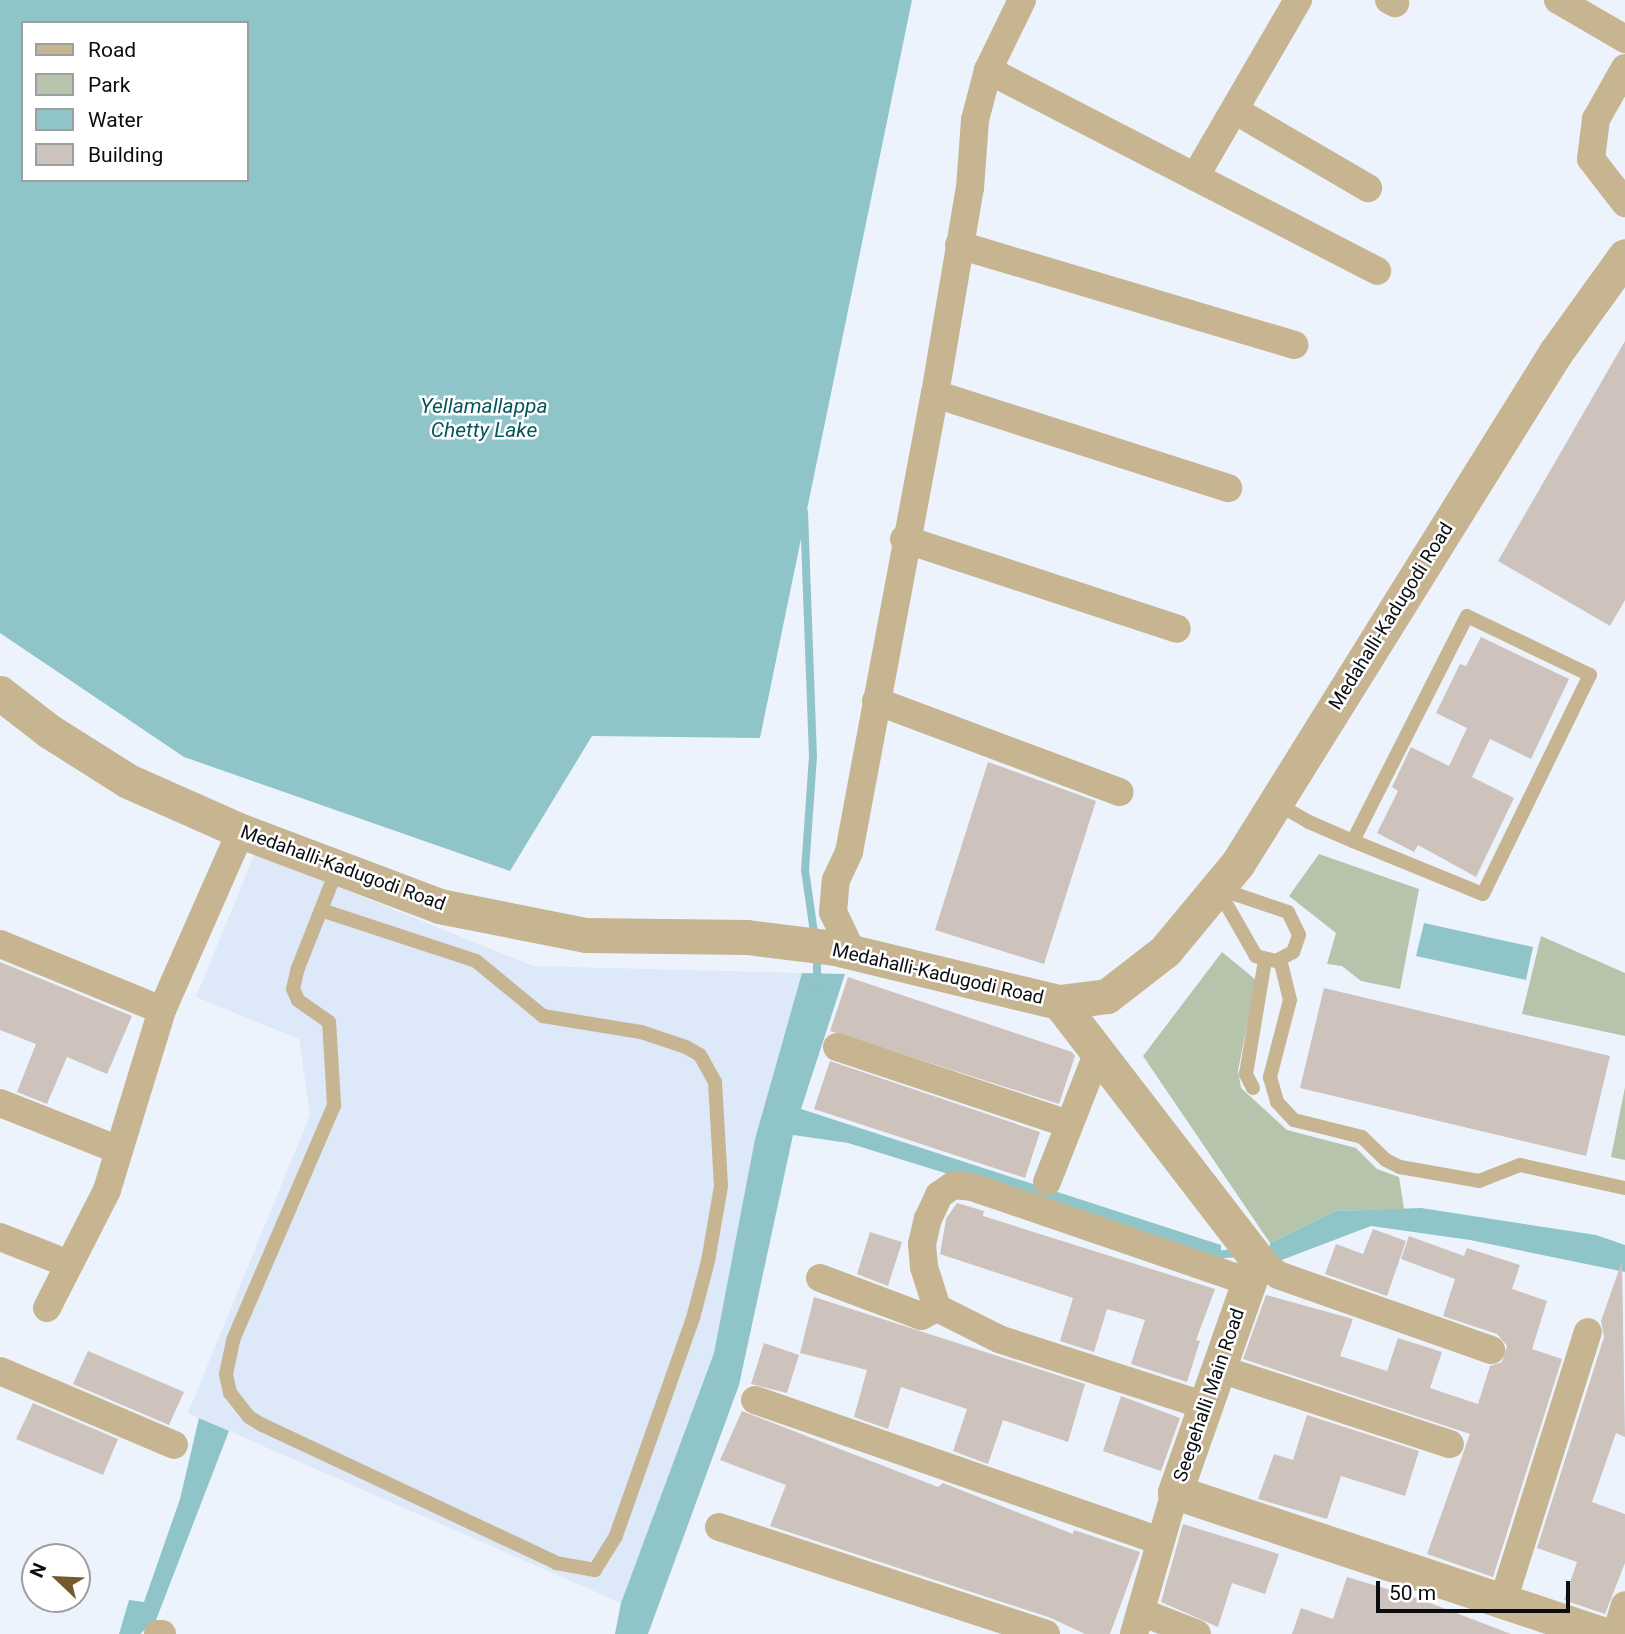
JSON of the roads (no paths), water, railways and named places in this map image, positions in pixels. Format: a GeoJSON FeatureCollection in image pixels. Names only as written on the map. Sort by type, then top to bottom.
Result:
{"type":"FeatureCollection","features":[{"type":"Feature","properties":{"kind":"street"},"geometry":{"type":"LineString","coordinates":[[844,950],[833,912],[836,880],[849,852],[904,539],[935,394],[970,188],[975,120],[988,70],[1022,0]]}},
{"type":"Feature","properties":{"kind":"street"},"geometry":{"type":"LineString","coordinates":[[1195,177],[1236,111],[1298,0]]}},
{"type":"Feature","properties":{"kind":"street"},"geometry":{"type":"LineString","coordinates":[[1558,0],[1625,39]]}},
{"type":"Feature","properties":{"kind":"street"},"geometry":{"type":"LineString","coordinates":[[1625,68],[1596,119],[1591,159],[1625,203]]}},
{"type":"Feature","properties":{"kind":"street"},"geometry":{"type":"LineString","coordinates":[[988,70],[1377,271]]}},
{"type":"Feature","properties":{"kind":"street"},"geometry":{"type":"LineString","coordinates":[[1236,111],[1368,188]]}},
{"type":"Feature","properties":{"kind":"street"},"geometry":{"type":"LineString","coordinates":[[960,245],[1294,345]]}},
{"type":"Feature","properties":{"kind":"street","name":"Medahalli-Kadugodi Road"},"geometry":{"type":"LineString","coordinates":[[0,693],[49,731],[128,781],[241,831],[439,906],[586,935],[747,937],[844,950],[1059,1002],[1107,996],[1165,951],[1217,888],[1275,803],[1556,352],[1625,256]]}},
{"type":"Feature","properties":{"kind":"street"},"geometry":{"type":"LineString","coordinates":[[935,394],[1228,488]]}},
{"type":"Feature","properties":{"kind":"street"},"geometry":{"type":"LineString","coordinates":[[904,539],[1177,629]]}},
{"type":"Feature","properties":{"kind":"street"},"geometry":{"type":"LineString","coordinates":[[876,701],[1120,792]]}},
{"type":"Feature","properties":{"kind":"street"},"geometry":{"type":"LineString","coordinates":[[47,1308],[107,1190],[162,1010],[241,831]]}},
{"type":"Feature","properties":{"kind":"street"},"geometry":{"type":"LineString","coordinates":[[0,944],[162,1010]]}},
{"type":"Feature","properties":{"kind":"street"},"geometry":{"type":"LineString","coordinates":[[1059,1002],[1098,1052],[1253,1271]]}},
{"type":"Feature","properties":{"kind":"street"},"geometry":{"type":"LineString","coordinates":[[837,1047],[1068,1124]]}},
{"type":"Feature","properties":{"kind":"street"},"geometry":{"type":"LineString","coordinates":[[1047,1182],[1098,1052]]}},
{"type":"Feature","properties":{"kind":"street"},"geometry":{"type":"LineString","coordinates":[[0,1103],[119,1150]]}},
{"type":"Feature","properties":{"kind":"street"},"geometry":{"type":"LineString","coordinates":[[937,1308],[922,1244],[939,1195],[954,1185],[1253,1271],[1278,1275],[1491,1350]]}},
{"type":"Feature","properties":{"kind":"street"},"geometry":{"type":"LineString","coordinates":[[0,1237],[69,1264]]}},
{"type":"Feature","properties":{"kind":"street","name":"Seegehalli Main Road"},"geometry":{"type":"LineString","coordinates":[[1253,1271],[1203,1405],[1175,1492],[1602,1634]]}},
{"type":"Feature","properties":{"kind":"street"},"geometry":{"type":"LineString","coordinates":[[820,1278],[921,1316],[937,1308]]}},
{"type":"Feature","properties":{"kind":"street"},"geometry":{"type":"LineString","coordinates":[[937,1308],[999,1339],[1203,1405]]}},
{"type":"Feature","properties":{"kind":"street"},"geometry":{"type":"LineString","coordinates":[[1503,1601],[1588,1332]]}},
{"type":"Feature","properties":{"kind":"street"},"geometry":{"type":"LineString","coordinates":[[1217,1368],[1450,1444]]}},
{"type":"Feature","properties":{"kind":"street"},"geometry":{"type":"LineString","coordinates":[[0,1371],[174,1445]]}},
{"type":"Feature","properties":{"kind":"street"},"geometry":{"type":"LineString","coordinates":[[755,1399],[1160,1541]]}},
{"type":"Feature","properties":{"kind":"street"},"geometry":{"type":"LineString","coordinates":[[1175,1492],[1137,1623],[1197,1634]]}},
{"type":"Feature","properties":{"kind":"street"},"geometry":{"type":"LineString","coordinates":[[719,1527],[1046,1634]]}},
{"type":"Feature","properties":{"kind":"street"},"geometry":{"type":"LineString","coordinates":[[1616,1634],[1625,1605]]}},
{"type":"Feature","properties":{"kind":"lane"},"geometry":{"type":"LineString","coordinates":[[1275,803],[1353,841],[1483,894],[1590,674],[1467,616],[1353,841]]}},
{"type":"Feature","properties":{"kind":"lane"},"geometry":{"type":"LineString","coordinates":[[321,910],[476,961],[543,1016],[641,1032],[686,1046],[700,1055],[715,1082],[721,1186],[708,1261],[693,1318],[616,1536],[595,1570],[557,1563],[262,1425],[249,1417],[230,1393],[226,1374],[233,1340],[334,1105],[329,1022],[298,1000],[292,989],[321,910],[338,866]]}},
{"type":"Feature","properties":{"kind":"lane"},"geometry":{"type":"LineString","coordinates":[[1217,888],[1250,949],[1273,960],[1290,1000],[1270,1077],[1284,1113],[1301,1123],[1362,1137],[1385,1160],[1401,1167],[1479,1181],[1520,1165],[1625,1188]]}},
{"type":"Feature","properties":{"kind":"lane"},"geometry":{"type":"LineString","coordinates":[[1217,888],[1281,908],[1295,918],[1297,944],[1273,960],[1246,1074],[1253,1087]]}},
{"type":"Feature","properties":{"kind":"water","name":"Yellamallappa Chetty Lake"},"geometry":{"type":"Polygon","coordinates":[[[0,0],[912,0],[760,738],[592,736],[510,871],[184,757],[0,633],[0,0]]]}},
{"type":"Feature","properties":{"kind":"water"},"geometry":{"type":"Polygon","coordinates":[[[1424,923],[1533,947],[1526,980],[1416,956],[1424,923]]]}},
{"type":"Feature","properties":{"kind":"water"},"geometry":{"type":"Polygon","coordinates":[[[802,973],[845,974],[801,1109],[1221,1245],[1221,1269],[958,1177],[848,1143],[793,1135],[739,1385],[648,1634],[615,1634],[621,1603],[714,1353],[755,1139],[802,973]]]}},
{"type":"Feature","properties":{"kind":"water"},"geometry":{"type":"Polygon","coordinates":[[[1421,1208],[1596,1235],[1625,1245],[1625,1272],[1470,1240],[1371,1226],[1279,1261],[1269,1261],[1270,1243],[1335,1211],[1421,1208]]]}},
{"type":"Feature","properties":{"kind":"water"},"geometry":{"type":"Polygon","coordinates":[[[199,1418],[229,1431],[156,1620],[140,1634],[119,1634],[129,1600],[144,1602],[180,1499],[199,1418]]]}},
{"type":"Feature","properties":{"kind":"waterway"},"geometry":{"type":"LineString","coordinates":[[804,512],[813,756],[805,870],[815,939]]}},
{"type":"Feature","properties":{"kind":"waterway"},"geometry":{"type":"LineString","coordinates":[[817,955],[817,983]]}},
{"type":"Feature","properties":{"kind":"waterway"},"geometry":{"type":"LineString","coordinates":[[1211,1255],[1240,1253]]}}]}
